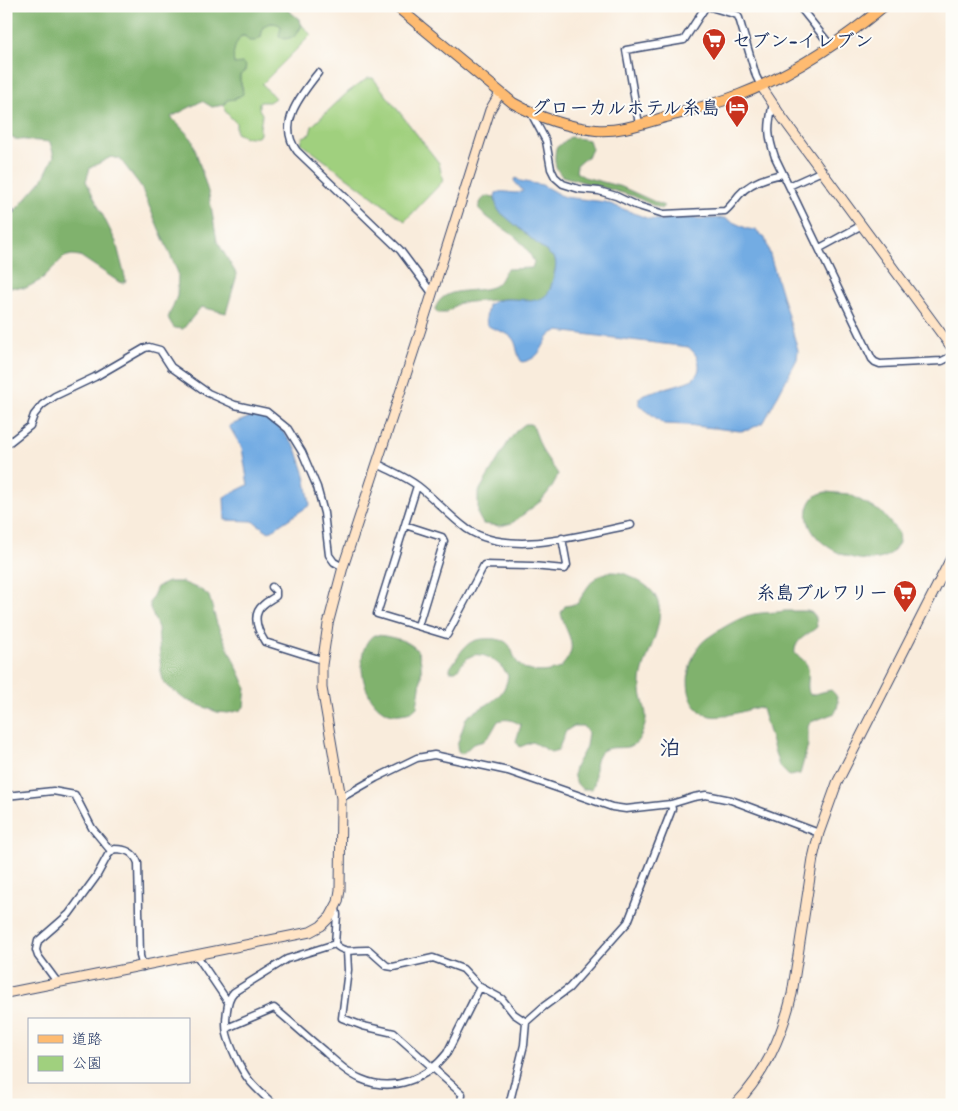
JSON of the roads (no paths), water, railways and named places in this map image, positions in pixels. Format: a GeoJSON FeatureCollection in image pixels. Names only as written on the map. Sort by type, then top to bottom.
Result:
{"type":"FeatureCollection","features":[{"type":"Feature","properties":{"kind":"main road"},"geometry":{"type":"LineString","coordinates":[[396,6],[500,93],[531,113],[559,122],[597,130],[615,129],[639,124],[738,96],[761,86],[831,46],[884,6]]}},
{"type":"Feature","properties":{"kind":"street"},"geometry":{"type":"LineString","coordinates":[[639,124],[626,50],[684,40],[706,6],[737,15],[756,76],[761,86],[952,348]]}},
{"type":"Feature","properties":{"kind":"street"},"geometry":{"type":"LineString","coordinates":[[799,6],[831,46]]}},
{"type":"Feature","properties":{"kind":"street"},"geometry":{"type":"LineString","coordinates":[[318,73],[300,97],[288,127],[290,143],[400,250],[432,293]]}},
{"type":"Feature","properties":{"kind":"street"},"geometry":{"type":"LineString","coordinates":[[500,93],[490,110],[378,464],[343,567],[328,624],[322,660],[323,703],[341,798],[340,890],[336,908],[335,944],[341,950],[369,950],[388,966],[393,967],[436,958],[463,969],[480,987],[502,999],[514,1014],[526,1022]]}},
{"type":"Feature","properties":{"kind":"street"},"geometry":{"type":"LineString","coordinates":[[772,103],[768,124],[769,138],[783,174],[875,362],[880,364],[942,361],[952,356]]}},
{"type":"Feature","properties":{"kind":"street"},"geometry":{"type":"LineString","coordinates":[[531,113],[546,141],[551,169],[555,178],[563,184],[616,196],[650,211],[664,214],[725,211],[740,194],[754,183],[761,179],[783,174]]}},
{"type":"Feature","properties":{"kind":"street"},"geometry":{"type":"LineString","coordinates":[[789,186],[822,171]]}},
{"type":"Feature","properties":{"kind":"street"},"geometry":{"type":"LineString","coordinates":[[820,248],[862,225]]}},
{"type":"Feature","properties":{"kind":"street"},"geometry":{"type":"LineString","coordinates":[[6,445],[30,426],[34,415],[42,405],[55,396],[65,393],[145,348],[155,348],[160,350],[171,367],[198,387],[235,405],[267,412],[288,429],[302,452],[317,487],[324,513],[330,558],[343,567]]}},
{"type":"Feature","properties":{"kind":"street"},"geometry":{"type":"LineString","coordinates":[[378,464],[404,476],[467,528],[483,537],[496,541],[530,543],[631,525]]}},
{"type":"Feature","properties":{"kind":"street"},"geometry":{"type":"LineString","coordinates":[[417,486],[377,614],[447,635],[486,564],[567,568],[562,538]]}},
{"type":"Feature","properties":{"kind":"street"},"geometry":{"type":"LineString","coordinates":[[405,525],[442,537],[444,541],[418,626]]}},
{"type":"Feature","properties":{"kind":"street"},"geometry":{"type":"LineString","coordinates":[[735,1105],[753,1085],[765,1067],[775,1049],[787,1015],[813,858],[819,833],[837,783],[952,556]]}},
{"type":"Feature","properties":{"kind":"street"},"geometry":{"type":"LineString","coordinates":[[272,587],[276,591],[276,596],[262,605],[256,618],[257,625],[265,642],[322,660]]}},
{"type":"Feature","properties":{"kind":"street"},"geometry":{"type":"LineString","coordinates":[[341,798],[416,758],[434,756],[508,772],[612,807],[626,809],[671,804],[706,795],[730,800],[819,833]]}},
{"type":"Feature","properties":{"kind":"street"},"geometry":{"type":"LineString","coordinates":[[6,796],[53,791],[75,795],[92,828],[111,851]]}},
{"type":"Feature","properties":{"kind":"street"},"geometry":{"type":"LineString","coordinates":[[510,1105],[524,1045],[526,1022],[569,988],[628,922],[672,809],[671,804]]}},
{"type":"Feature","properties":{"kind":"street"},"geometry":{"type":"LineString","coordinates":[[58,983],[38,956],[36,950],[38,941],[69,914],[99,873],[111,851],[118,849],[134,854],[138,863],[140,956],[143,967]]}},
{"type":"Feature","properties":{"kind":"street"},"geometry":{"type":"LineString","coordinates":[[6,993],[310,932],[322,926],[336,908]]}},
{"type":"Feature","properties":{"kind":"street"},"geometry":{"type":"LineString","coordinates":[[274,1105],[249,1082],[230,1042],[227,1028],[230,995],[283,961],[335,944]]}},
{"type":"Feature","properties":{"kind":"street"},"geometry":{"type":"LineString","coordinates":[[347,951],[348,970],[342,1018],[363,1026],[394,1033],[462,1094],[461,1105]]}},
{"type":"Feature","properties":{"kind":"street"},"geometry":{"type":"LineString","coordinates":[[197,956],[228,1002]]}},
{"type":"Feature","properties":{"kind":"street"},"geometry":{"type":"LineString","coordinates":[[227,1028],[274,1008],[345,1070],[360,1079],[388,1084],[404,1082],[418,1078],[434,1068],[447,1053],[480,987]]}},
{"type":"Feature","properties":{"kind":"water"},"geometry":{"type":"Polygon","coordinates":[[[516,178],[520,181],[542,185],[564,197],[605,202],[649,219],[661,220],[673,217],[724,218],[748,229],[756,230],[765,238],[798,350],[797,359],[764,422],[748,430],[740,431],[664,424],[639,405],[639,398],[644,394],[694,378],[699,370],[699,366],[695,353],[688,347],[558,331],[549,337],[536,356],[522,362],[513,339],[508,334],[487,325],[488,305],[507,299],[535,300],[542,298],[548,293],[556,265],[555,259],[498,209],[495,200],[496,193],[523,191],[514,181],[516,178]]]}},
{"type":"Feature","properties":{"kind":"water"},"geometry":{"type":"Polygon","coordinates":[[[250,417],[267,418],[280,428],[296,448],[305,475],[310,505],[269,532],[253,521],[225,520],[224,497],[248,485],[242,448],[229,426],[250,417]]]}},
{"type":"Feature","properties":{"kind":"place","name":"セブン-イレブン"},"geometry":{"type":"Point","coordinates":[714,61]}},
{"type":"Feature","properties":{"kind":"place","name":"グローカルホテル糸島"},"geometry":{"type":"Point","coordinates":[737,128]}},
{"type":"Feature","properties":{"kind":"place","name":"糸島ブルワリー"},"geometry":{"type":"Point","coordinates":[905,613]}},
{"type":"Feature","properties":{"kind":"district","name":"泊"},"geometry":{"type":"Point","coordinates":[670,748]}}]}
